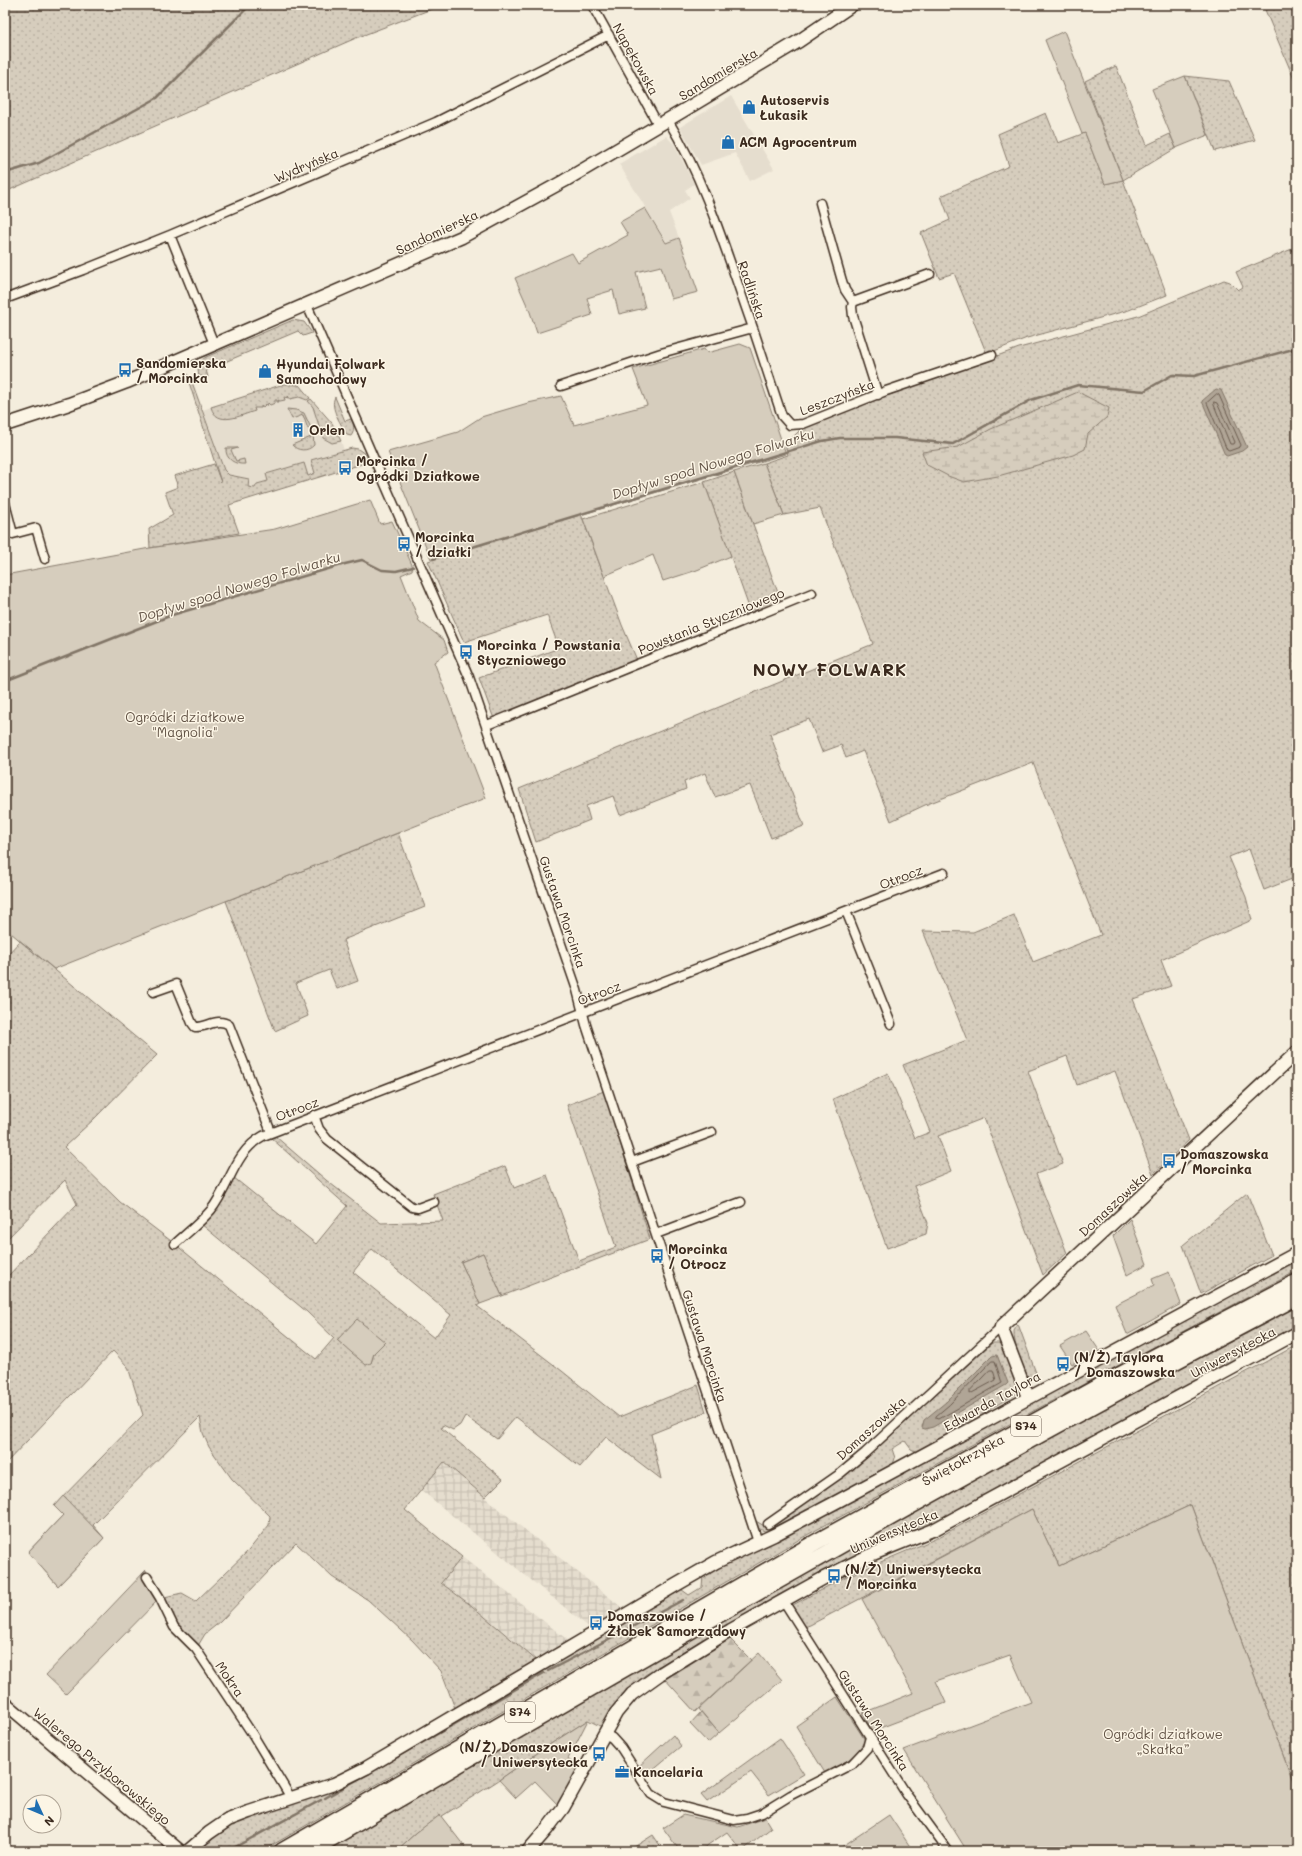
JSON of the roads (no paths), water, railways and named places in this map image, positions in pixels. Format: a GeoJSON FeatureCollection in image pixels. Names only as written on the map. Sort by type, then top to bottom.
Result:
{"type":"FeatureCollection","features":[{"type":"Feature","properties":{"kind":"highway","name":"Świętokrzyska"},"geometry":{"type":"LineString","coordinates":[[762,1581],[1021,1428],[1297,1282]]}},
{"type":"Feature","properties":{"kind":"highway","name":"Świętokrzyska"},"geometry":{"type":"LineString","coordinates":[[762,1581],[1297,1298]]}},
{"type":"Feature","properties":{"kind":"highway","name":"S74"},"geometry":{"type":"LineString","coordinates":[[282,1851],[762,1581]]}},
{"type":"Feature","properties":{"kind":"highway","name":"S74"},"geometry":{"type":"LineString","coordinates":[[310,1851],[762,1581]]}},
{"type":"Feature","properties":{"kind":"street","name":"Napękowska"},"geometry":{"type":"LineString","coordinates":[[592,5],[663,123]]}},
{"type":"Feature","properties":{"kind":"street","name":"Sandomierska"},"geometry":{"type":"LineString","coordinates":[[5,425],[100,392],[435,250],[485,226],[663,123],[799,41],[852,5]]}},
{"type":"Feature","properties":{"kind":"street","name":"Wydryńska"},"geometry":{"type":"LineString","coordinates":[[5,299],[84,270],[170,235],[436,122],[609,35]]}},
{"type":"Feature","properties":{"kind":"street","name":"Radlińska"},"geometry":{"type":"LineString","coordinates":[[561,386],[661,353],[753,328],[719,231],[695,170],[663,123]]}},
{"type":"Feature","properties":{"kind":"street"},"geometry":{"type":"LineString","coordinates":[[820,203],[842,281],[845,290],[853,302],[853,316],[878,395]]}},
{"type":"Feature","properties":{"kind":"street"},"geometry":{"type":"LineString","coordinates":[[170,235],[214,344]]}},
{"type":"Feature","properties":{"kind":"street"},"geometry":{"type":"LineString","coordinates":[[853,302],[930,274]]}},
{"type":"Feature","properties":{"kind":"street","name":"Gustawa Morcinka"},"geometry":{"type":"LineString","coordinates":[[307,305],[329,359],[461,657],[487,725],[758,1542]]}},
{"type":"Feature","properties":{"kind":"street","name":"Leszczyńska"},"geometry":{"type":"LineString","coordinates":[[753,328],[782,416],[790,425],[803,424],[878,395],[992,355]]}},
{"type":"Feature","properties":{"kind":"street"},"geometry":{"type":"LineString","coordinates":[[5,503],[13,534],[36,528],[45,559]]}},
{"type":"Feature","properties":{"kind":"street","name":"Powstania Styczniowego"},"geometry":{"type":"LineString","coordinates":[[487,725],[812,593]]}},
{"type":"Feature","properties":{"kind":"street","name":"Otrocz"},"geometry":{"type":"LineString","coordinates":[[175,1244],[211,1211],[224,1190],[234,1166],[245,1150],[267,1134],[944,873]]}},
{"type":"Feature","properties":{"kind":"street"},"geometry":{"type":"LineString","coordinates":[[846,911],[891,1024]]}},
{"type":"Feature","properties":{"kind":"street"},"geometry":{"type":"LineString","coordinates":[[153,992],[176,984],[195,1028],[201,1028],[223,1021],[229,1025],[267,1134]]}},
{"type":"Feature","properties":{"kind":"street","name":"Domaszowska"},"geometry":{"type":"LineString","coordinates":[[768,1524],[841,1473],[865,1453],[1297,1052]]}},
{"type":"Feature","properties":{"kind":"street"},"geometry":{"type":"LineString","coordinates":[[314,1115],[319,1129],[326,1139],[412,1207],[418,1208],[434,1202]]}},
{"type":"Feature","properties":{"kind":"street"},"geometry":{"type":"LineString","coordinates":[[632,1162],[712,1132]]}},
{"type":"Feature","properties":{"kind":"street"},"geometry":{"type":"LineString","coordinates":[[656,1234],[741,1202]]}},
{"type":"Feature","properties":{"kind":"street","name":"Edwarda Taylora"},"geometry":{"type":"LineString","coordinates":[[188,1851],[209,1833],[228,1820],[334,1784],[366,1768],[676,1585],[840,1500],[1028,1397],[1297,1253]]}},
{"type":"Feature","properties":{"kind":"street"},"geometry":{"type":"LineString","coordinates":[[1001,1327],[1028,1397]]}},
{"type":"Feature","properties":{"kind":"street","name":"Uniwersytecka"},"geometry":{"type":"LineString","coordinates":[[528,1851],[547,1830],[563,1808],[604,1733],[624,1702],[645,1685],[731,1630],[783,1600],[868,1556],[935,1530],[1297,1333]]}},
{"type":"Feature","properties":{"kind":"street","name":"Mokra"},"geometry":{"type":"LineString","coordinates":[[147,1577],[160,1598],[174,1627],[196,1649],[254,1735],[291,1798]]}},
{"type":"Feature","properties":{"kind":"street","name":"Gustawa Morcinka"},"geometry":{"type":"LineString","coordinates":[[783,1600],[907,1794],[948,1851]]}},
{"type":"Feature","properties":{"kind":"street","name":"Walerego Przyborowskiego"},"geometry":{"type":"LineString","coordinates":[[5,1703],[180,1851]]}},
{"type":"Feature","properties":{"kind":"street"},"geometry":{"type":"LineString","coordinates":[[604,1733],[612,1738],[620,1748],[651,1794],[664,1802],[734,1820],[762,1813],[792,1795],[852,1764],[866,1748],[870,1737]]}},
{"type":"Feature","properties":{"kind":"water"},"geometry":{"type":"Polygon","coordinates":[[[1216,389],[1221,390],[1247,447],[1242,451],[1227,456],[1225,455],[1202,401],[1216,389]]]}},
{"type":"Feature","properties":{"kind":"water"},"geometry":{"type":"Polygon","coordinates":[[[997,1355],[1008,1383],[1006,1385],[933,1427],[925,1429],[922,1428],[924,1420],[946,1402],[992,1356],[997,1355]]]}},
{"type":"Feature","properties":{"kind":"waterway"},"geometry":{"type":"LineString","coordinates":[[5,173],[39,163],[157,98],[250,5]]}},
{"type":"Feature","properties":{"kind":"waterway","name":"Dopływ spod Nowego Folwarku"},"geometry":{"type":"LineString","coordinates":[[433,559],[822,441],[840,438],[895,438],[953,444],[1031,400],[1078,385],[1144,391],[1172,375],[1194,376],[1297,348]]}},
{"type":"Feature","properties":{"kind":"waterway","name":"Dopływ spod Nowego Folwarku"},"geometry":{"type":"LineString","coordinates":[[5,681],[172,615],[345,564],[362,560],[382,570],[396,571],[413,567]]}},
{"type":"Feature","properties":{"kind":"waterway"},"geometry":{"type":"LineString","coordinates":[[548,1671],[683,1600]]}},
{"type":"Feature","properties":{"kind":"waterway"},"geometry":{"type":"LineString","coordinates":[[325,1798],[544,1673]]}},
{"type":"Feature","properties":{"kind":"waterway"},"geometry":{"type":"LineString","coordinates":[[228,1851],[321,1800]]}},
{"type":"Feature","properties":{"kind":"place","name":"Autoservis Łukasik"},"geometry":{"type":"Point","coordinates":[749,107]}},
{"type":"Feature","properties":{"kind":"place","name":"ACM Agrocentrum"},"geometry":{"type":"Point","coordinates":[728,142]}},
{"type":"Feature","properties":{"kind":"place","name":"Sandomierska / Morcinka"},"geometry":{"type":"Point","coordinates":[125,370]}},
{"type":"Feature","properties":{"kind":"place","name":"Hyundai Folwark Samochodowy"},"geometry":{"type":"Point","coordinates":[265,371]}},
{"type":"Feature","properties":{"kind":"place","name":"Orlen"},"geometry":{"type":"Point","coordinates":[298,430]}},
{"type":"Feature","properties":{"kind":"place","name":"Morcinka / Ogródki Działkowe"},"geometry":{"type":"Point","coordinates":[345,468]}},
{"type":"Feature","properties":{"kind":"place","name":"Morcinka / działki"},"geometry":{"type":"Point","coordinates":[404,544]}},
{"type":"Feature","properties":{"kind":"place","name":"Morcinka / Powstania Styczniowego"},"geometry":{"type":"Point","coordinates":[466,652]}},
{"type":"Feature","properties":{"kind":"place","name":"Domaszowska / Morcinka"},"geometry":{"type":"Point","coordinates":[1169,1161]}},
{"type":"Feature","properties":{"kind":"place","name":"Morcinka / Otrocz"},"geometry":{"type":"Point","coordinates":[657,1256]}},
{"type":"Feature","properties":{"kind":"place","name":"(N/Ż) Taylora / Domaszowska"},"geometry":{"type":"Point","coordinates":[1063,1364]}},
{"type":"Feature","properties":{"kind":"place","name":"(N/Ż) Uniwersytecka / Morcinka"},"geometry":{"type":"Point","coordinates":[834,1576]}},
{"type":"Feature","properties":{"kind":"place","name":"Domaszowice / Żłobek Samorządowy"},"geometry":{"type":"Point","coordinates":[596,1623]}},
{"type":"Feature","properties":{"kind":"place","name":"(N/Ż) Domaszowice / Uniwersytecka"},"geometry":{"type":"Point","coordinates":[599,1754]}},
{"type":"Feature","properties":{"kind":"place","name":"Kancelaria"},"geometry":{"type":"Point","coordinates":[622,1772]}},
{"type":"Feature","properties":{"kind":"district","name":"NOWY FOLWARK"},"geometry":{"type":"Point","coordinates":[830,670]}},
{"type":"Feature","properties":{"kind":"park label","name":"Ogródki działkowe \"Magnolia\""},"geometry":{"type":"Point","coordinates":[185,724]}},
{"type":"Feature","properties":{"kind":"park label","name":"Ogródki działkowe „Skałka”"},"geometry":{"type":"Point","coordinates":[1163,1742]}}]}
